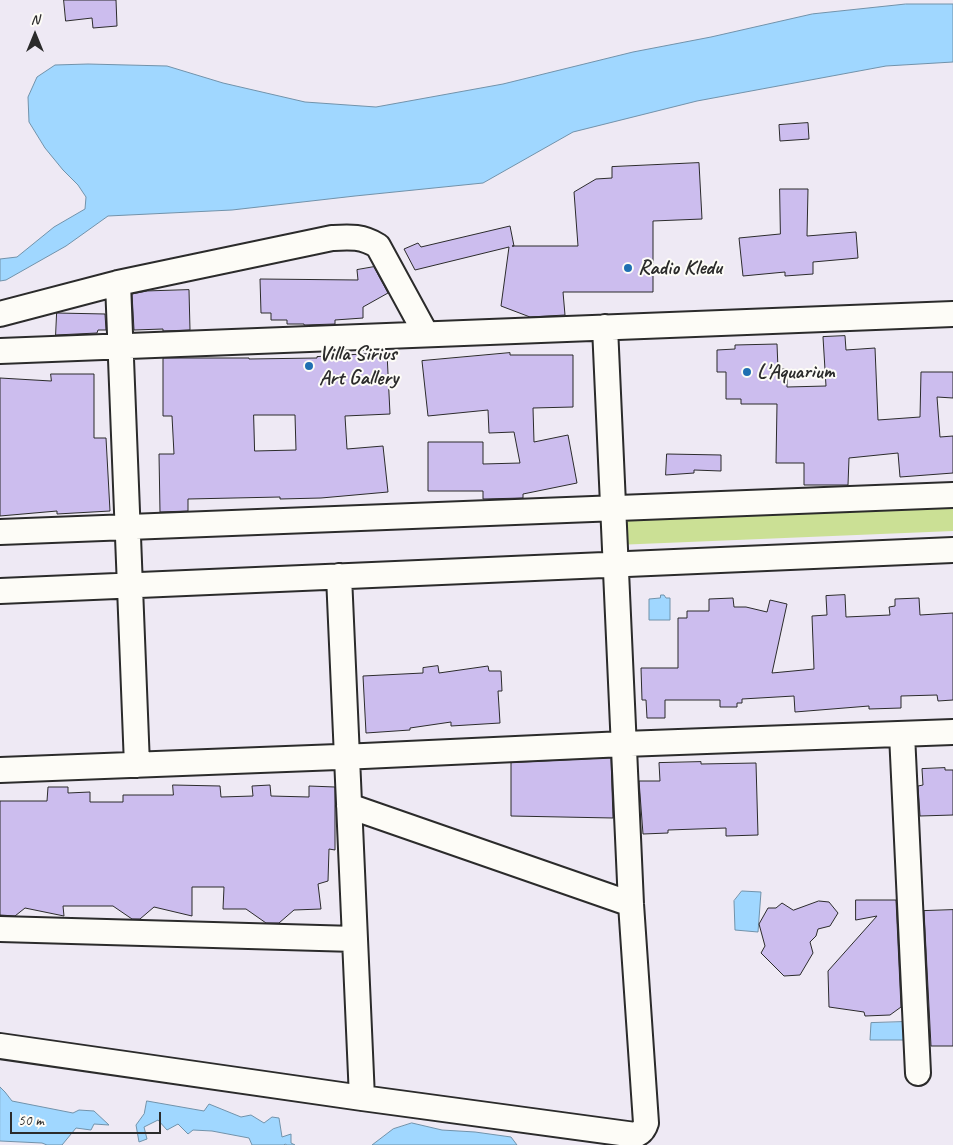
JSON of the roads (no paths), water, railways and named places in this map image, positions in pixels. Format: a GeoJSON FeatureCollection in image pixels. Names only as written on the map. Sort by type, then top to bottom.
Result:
{"type":"FeatureCollection","features":[{"type":"Feature","properties":{"kind":"street"},"geometry":{"type":"LineString","coordinates":[[0,314],[118,283],[332,238],[348,237],[364,238],[378,246],[426,334]]}},
{"type":"Feature","properties":{"kind":"street"},"geometry":{"type":"LineString","coordinates":[[118,283],[137,765]]}},
{"type":"Feature","properties":{"kind":"street"},"geometry":{"type":"LineString","coordinates":[[0,350],[953,314]]}},
{"type":"Feature","properties":{"kind":"street"},"geometry":{"type":"LineString","coordinates":[[0,1046],[634,1135],[644,1129],[646,1123],[631,904],[605,327]]}},
{"type":"Feature","properties":{"kind":"street"},"geometry":{"type":"LineString","coordinates":[[0,532],[953,496]]}},
{"type":"Feature","properties":{"kind":"street"},"geometry":{"type":"LineString","coordinates":[[0,590],[953,550]]}},
{"type":"Feature","properties":{"kind":"street"},"geometry":{"type":"LineString","coordinates":[[339,576],[362,1098]]}},
{"type":"Feature","properties":{"kind":"street"},"geometry":{"type":"LineString","coordinates":[[0,770],[953,732]]}},
{"type":"Feature","properties":{"kind":"street"},"geometry":{"type":"LineString","coordinates":[[902,734],[918,1073]]}},
{"type":"Feature","properties":{"kind":"street"},"geometry":{"type":"LineString","coordinates":[[349,806],[631,904]]}},
{"type":"Feature","properties":{"kind":"street"},"geometry":{"type":"LineString","coordinates":[[0,929],[355,939]]}},
{"type":"Feature","properties":{"kind":"water"},"geometry":{"type":"Polygon","coordinates":[[[906,4],[953,4],[953,62],[886,66],[697,101],[573,132],[483,183],[232,210],[108,216],[66,246],[6,280],[0,281],[0,259],[17,257],[54,227],[85,209],[86,197],[78,185],[45,148],[29,122],[28,97],[37,77],[55,65],[167,66],[223,83],[305,102],[376,107],[503,84],[633,52],[711,37],[812,14],[906,4]]]}},
{"type":"Feature","properties":{"kind":"water"},"geometry":{"type":"Polygon","coordinates":[[[661,595],[670,598],[670,620],[649,620],[649,599],[660,598],[661,595]]]}},
{"type":"Feature","properties":{"kind":"water"},"geometry":{"type":"Polygon","coordinates":[[[742,891],[761,892],[758,932],[735,930],[734,901],[742,891]]]}},
{"type":"Feature","properties":{"kind":"water"},"geometry":{"type":"Polygon","coordinates":[[[903,1022],[904,1040],[870,1040],[871,1023],[903,1022]]]}},
{"type":"Feature","properties":{"kind":"water"},"geometry":{"type":"Polygon","coordinates":[[[0,1087],[12,1101],[73,1113],[79,1110],[94,1111],[109,1125],[94,1124],[91,1130],[76,1128],[62,1145],[0,1141],[0,1087]]]}},
{"type":"Feature","properties":{"kind":"water"},"geometry":{"type":"Polygon","coordinates":[[[147,1101],[204,1111],[209,1104],[241,1117],[251,1115],[264,1123],[272,1117],[279,1118],[282,1137],[291,1134],[291,1143],[295,1145],[252,1145],[249,1138],[212,1131],[193,1130],[188,1134],[178,1124],[167,1130],[158,1120],[144,1127],[147,1139],[139,1142],[136,1125],[144,1114],[147,1101]]]}},
{"type":"Feature","properties":{"kind":"water"},"geometry":{"type":"Polygon","coordinates":[[[412,1123],[442,1130],[511,1137],[517,1145],[372,1145],[393,1129],[412,1123]]]}},
{"type":"Feature","properties":{"kind":"place","name":"Radio Kledu"},"geometry":{"type":"Point","coordinates":[628,268]}},
{"type":"Feature","properties":{"kind":"place","name":"Villa Sirius Art Gallery"},"geometry":{"type":"Point","coordinates":[309,366]}},
{"type":"Feature","properties":{"kind":"place","name":"L'Aquarium"},"geometry":{"type":"Point","coordinates":[747,372]}}]}
